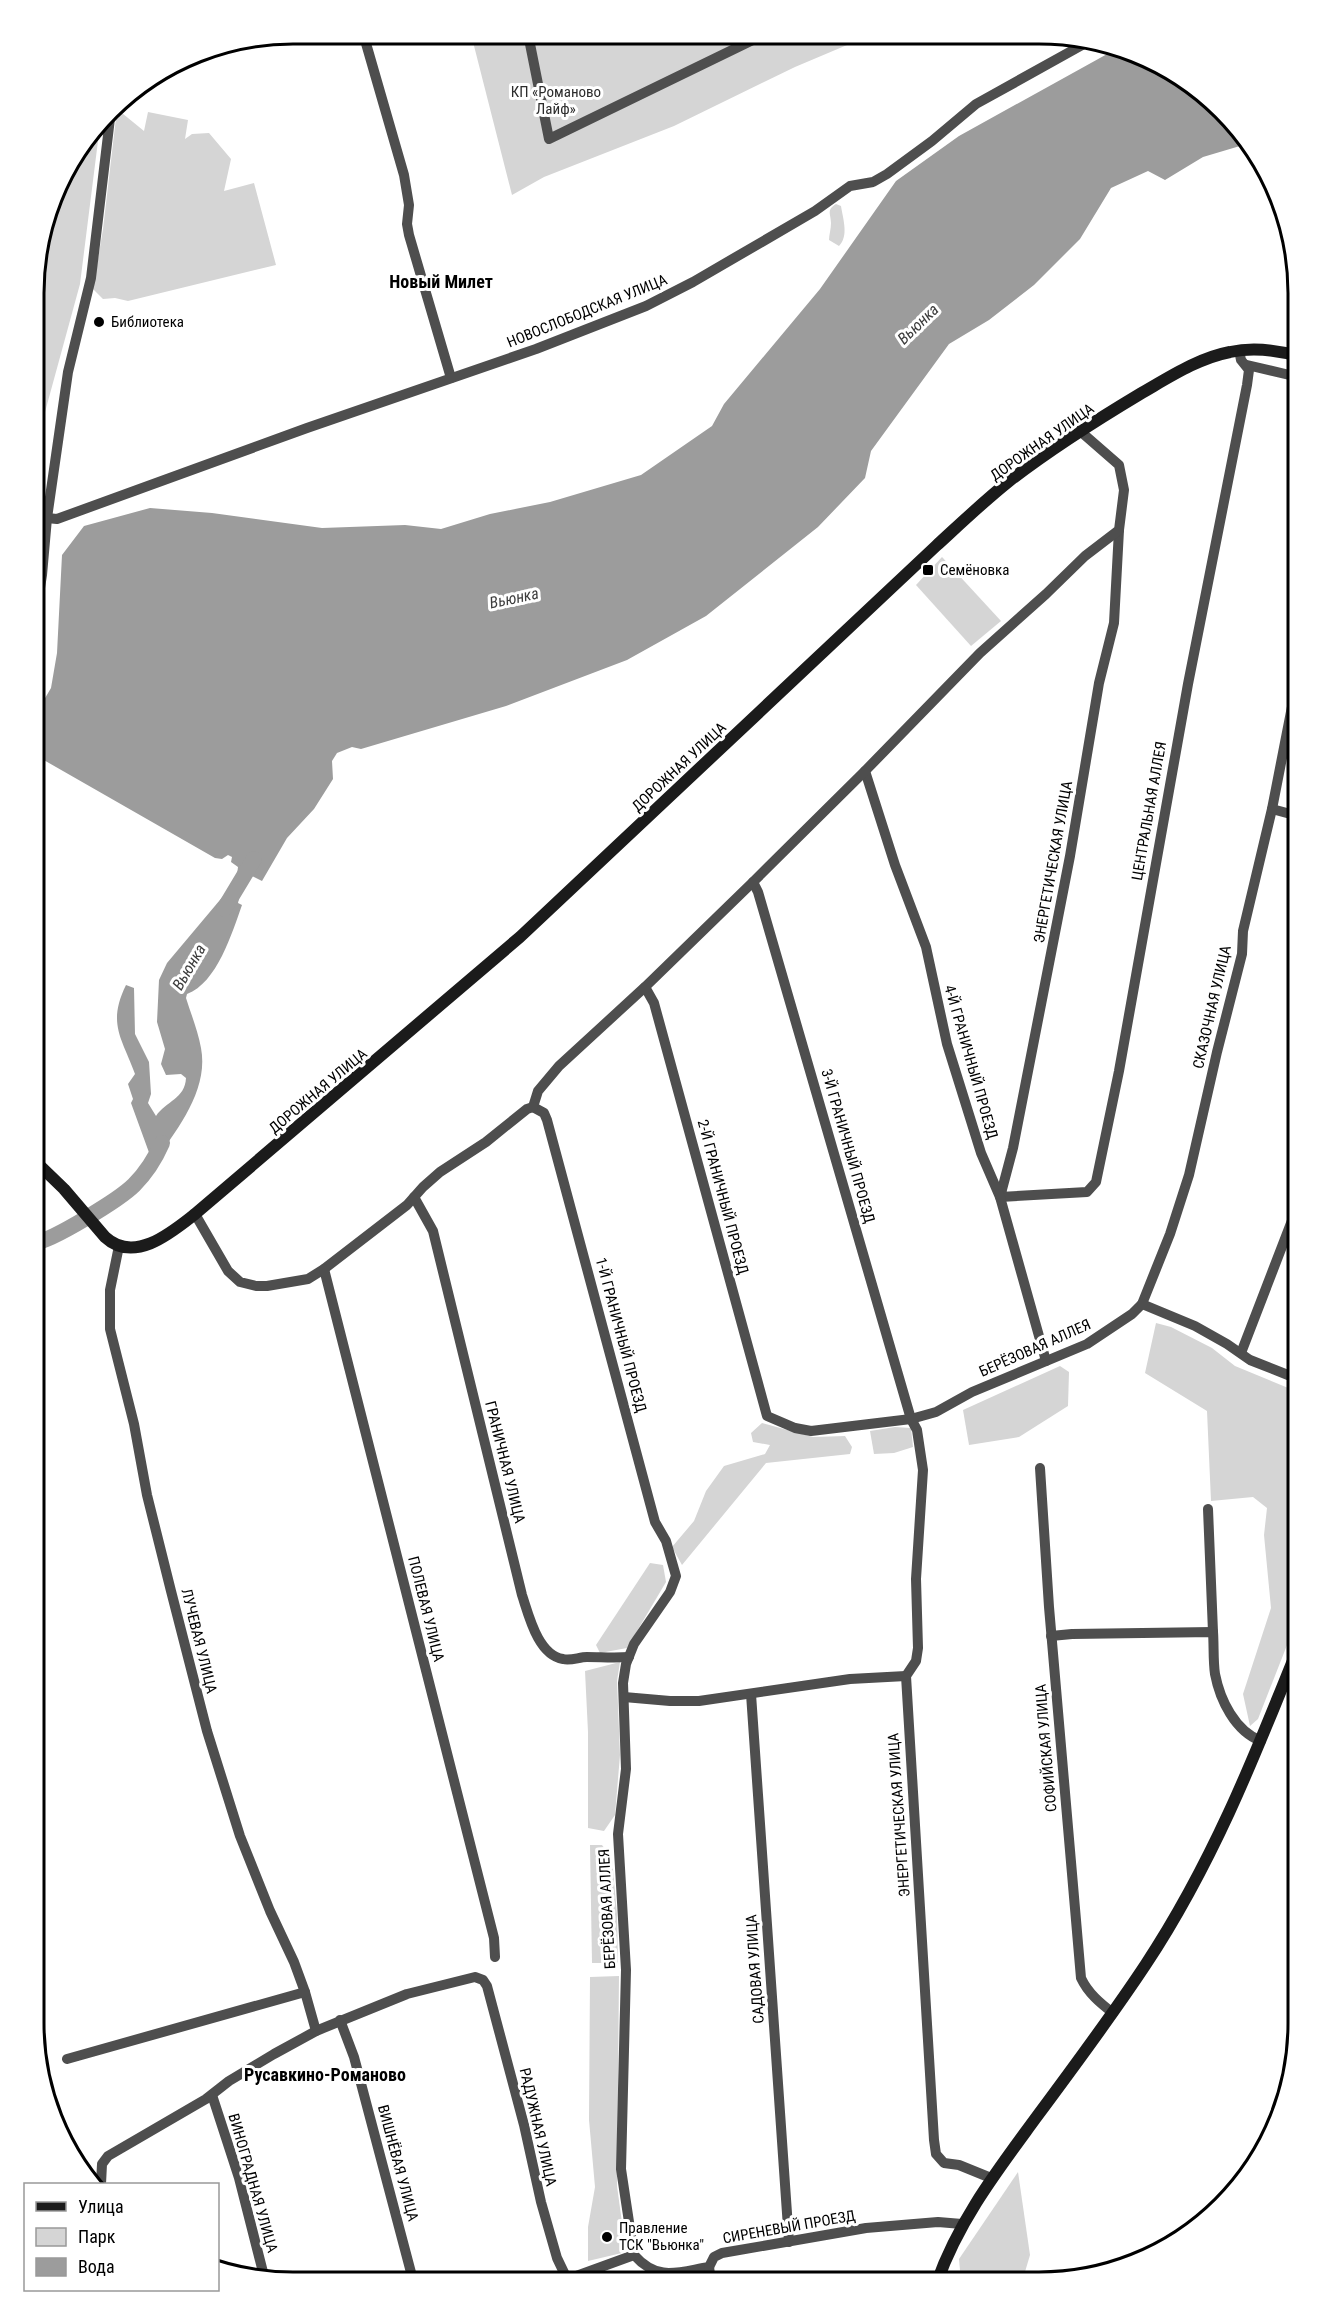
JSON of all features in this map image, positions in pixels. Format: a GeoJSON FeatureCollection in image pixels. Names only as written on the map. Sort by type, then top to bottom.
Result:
{"type":"FeatureCollection","features":[{"type":"Feature","properties":{"kind":"main road","name":"ДОРОЖНАЯ УЛИЦА"},"geometry":{"type":"LineString","coordinates":[[119,1246],[139,1247],[154,1242],[195,1214],[520,937],[974,511],[1007,483],[1080,431],[1186,369],[1219,355],[1239,350],[1268,350],[1288,354]]}},
{"type":"Feature","properties":{"kind":"main road"},"geometry":{"type":"LineString","coordinates":[[44,1170],[64,1189],[105,1237],[119,1246]]}},
{"type":"Feature","properties":{"kind":"main road"},"geometry":{"type":"LineString","coordinates":[[941,2272],[962,2224],[991,2178],[1113,2013],[1148,1961],[1212,1852],[1288,1673]]}},
{"type":"Feature","properties":{"kind":"street"},"geometry":{"type":"LineString","coordinates":[[366,44],[404,175],[409,205],[407,224],[409,235],[451,378]]}},
{"type":"Feature","properties":{"kind":"street"},"geometry":{"type":"LineString","coordinates":[[530,44],[549,139],[744,44]]}},
{"type":"Feature","properties":{"kind":"street","name":"НОВОСЛОБОДСКАЯ УЛИЦА"},"geometry":{"type":"LineString","coordinates":[[47,518],[57,519],[176,474],[536,349],[635,310],[693,282],[814,211],[850,186],[873,182],[887,174],[932,141],[976,104],[1000,88],[1078,47]]}},
{"type":"Feature","properties":{"kind":"street"},"geometry":{"type":"LineString","coordinates":[[44,552],[68,372],[92,278],[110,123]]}},
{"type":"Feature","properties":{"kind":"street"},"geometry":{"type":"LineString","coordinates":[[1239,350],[1241,360],[1247,365],[1288,375]]}},
{"type":"Feature","properties":{"kind":"street","name":"ЦЕНТРАЛЬНАЯ АЛЛЕЯ"},"geometry":{"type":"LineString","coordinates":[[1000,1197],[1087,1192],[1096,1182],[1119,1071],[1186,696],[1247,385],[1249,370],[1247,365]]}},
{"type":"Feature","properties":{"kind":"street","name":"ЭНЕРГЕТИЧЕСКАЯ УЛИЦА"},"geometry":{"type":"LineString","coordinates":[[1000,1197],[1013,1148],[1070,856],[1099,683],[1114,623],[1119,530],[1124,490],[1119,465],[1080,431]]}},
{"type":"Feature","properties":{"kind":"street"},"geometry":{"type":"LineString","coordinates":[[195,1214],[228,1271],[240,1282],[256,1286],[298,1281],[324,1269],[407,1205],[440,1172],[533,1107],[538,1091],[545,1081],[753,882],[980,653],[1085,556],[1119,530]]}},
{"type":"Feature","properties":{"kind":"street","name":"СКАЗОЧНАЯ УЛИЦА"},"geometry":{"type":"LineString","coordinates":[[1142,1304],[1170,1234],[1189,1175],[1242,954],[1243,931],[1272,809],[1288,727]]}},
{"type":"Feature","properties":{"kind":"street","name":"4-Й ГРАНИЧНЫЙ ПРОЕЗД"},"geometry":{"type":"LineString","coordinates":[[865,771],[926,947],[947,1044],[981,1153],[1000,1197],[1046,1361]]}},
{"type":"Feature","properties":{"kind":"street"},"geometry":{"type":"LineString","coordinates":[[1272,809],[1288,813]]}},
{"type":"Feature","properties":{"kind":"street","name":"3-Й ГРАНИЧНЫЙ ПРОЕЗД"},"geometry":{"type":"LineString","coordinates":[[753,882],[758,892],[911,1419]]}},
{"type":"Feature","properties":{"kind":"street","name":"2-Й ГРАНИЧНЫЙ ПРОЕЗД"},"geometry":{"type":"LineString","coordinates":[[645,987],[654,1003],[767,1416]]}},
{"type":"Feature","properties":{"kind":"street","name":"1-Й ГРАНИЧНЫЙ ПРОЕЗД"},"geometry":{"type":"LineString","coordinates":[[533,1107],[544,1113],[547,1120],[655,1522],[666,1541],[676,1576]]}},
{"type":"Feature","properties":{"kind":"street","name":"ГРАНИЧНАЯ УЛИЦА"},"geometry":{"type":"LineString","coordinates":[[414,1197],[432,1231],[522,1595],[534,1634],[555,1657],[566,1660],[585,1657],[603,1659],[629,1657]]}},
{"type":"Feature","properties":{"kind":"street"},"geometry":{"type":"LineString","coordinates":[[1241,1353],[1288,1231]]}},
{"type":"Feature","properties":{"kind":"street","name":"ЛУЧЕВАЯ УЛИЦА"},"geometry":{"type":"LineString","coordinates":[[119,1246],[110,1290],[110,1329],[171,1591],[207,1731],[240,1836],[305,1992],[316,2031]]}},
{"type":"Feature","properties":{"kind":"street","name":"ПОЛЕВАЯ УЛИЦА"},"geometry":{"type":"LineString","coordinates":[[324,1269],[494,1938],[495,1958]]}},
{"type":"Feature","properties":{"kind":"street"},"geometry":{"type":"LineString","coordinates":[[1142,1304],[1195,1326],[1250,1360],[1288,1375]]}},
{"type":"Feature","properties":{"kind":"street","name":"БЕРЁЗОВАЯ АЛЛЕЯ"},"geometry":{"type":"LineString","coordinates":[[767,1416],[795,1428],[811,1431],[911,1419],[936,1412],[972,1392],[1087,1344],[1132,1314],[1142,1304]]}},
{"type":"Feature","properties":{"kind":"street","name":"ЭНЕРГЕТИЧЕСКАЯ УЛИЦА"},"geometry":{"type":"LineString","coordinates":[[911,1419],[917,1430],[923,1470],[916,1579],[918,1648],[916,1661],[906,1676],[936,2154],[944,2163],[959,2165],[991,2178]]}},
{"type":"Feature","properties":{"kind":"street","name":"СОФИЙСКАЯ УЛИЦА"},"geometry":{"type":"LineString","coordinates":[[1040,1468],[1051,1636],[1081,1977],[1086,1988],[1113,2013]]}},
{"type":"Feature","properties":{"kind":"street"},"geometry":{"type":"LineString","coordinates":[[1208,1509],[1215,1674],[1224,1701],[1238,1725],[1249,1736],[1261,1741]]}},
{"type":"Feature","properties":{"kind":"street","name":"БЕРЁЗОВАЯ АЛЛЕЯ"},"geometry":{"type":"LineString","coordinates":[[634,2255],[621,2169],[626,1970],[618,1852],[626,1769],[623,1683],[634,1644],[670,1592],[676,1576]]}},
{"type":"Feature","properties":{"kind":"street"},"geometry":{"type":"LineString","coordinates":[[1051,1636],[1213,1632]]}},
{"type":"Feature","properties":{"kind":"street"},"geometry":{"type":"LineString","coordinates":[[624,1697],[699,1701],[850,1679],[906,1676]]}},
{"type":"Feature","properties":{"kind":"street","name":"САДОВАЯ УЛИЦА"},"geometry":{"type":"LineString","coordinates":[[751,1694],[789,2242]]}},
{"type":"Feature","properties":{"kind":"street","name":"РАДУЖНАЯ УЛИЦА"},"geometry":{"type":"LineString","coordinates":[[340,2020],[407,1994],[475,1977],[483,1980],[487,1986],[524,2125],[544,2214],[557,2258],[564,2272]]}},
{"type":"Feature","properties":{"kind":"street"},"geometry":{"type":"LineString","coordinates":[[67,2059],[305,1992]]}},
{"type":"Feature","properties":{"kind":"street"},"geometry":{"type":"LineString","coordinates":[[101,2182],[102,2164],[108,2156],[212,2095],[229,2081],[316,2031],[340,2020]]}},
{"type":"Feature","properties":{"kind":"street","name":"ВИШНЁВАЯ УЛИЦА"},"geometry":{"type":"LineString","coordinates":[[340,2020],[354,2057],[411,2272]]}},
{"type":"Feature","properties":{"kind":"street","name":"ВИНОГРАДНАЯ УЛИЦА"},"geometry":{"type":"LineString","coordinates":[[212,2095],[239,2178],[262,2269]]}},
{"type":"Feature","properties":{"kind":"street","name":"СИРЕНЕВЫЙ ПРОЕЗД"},"geometry":{"type":"LineString","coordinates":[[679,2272],[709,2267],[714,2257],[722,2253],[866,2228],[938,2222],[962,2224]]}},
{"type":"Feature","properties":{"kind":"street"},"geometry":{"type":"LineString","coordinates":[[589,2272],[634,2255]]}},
{"type":"Feature","properties":{"kind":"street","name":"СИРЕНЕВЫЙ ПРОЕЗД"},"geometry":{"type":"LineString","coordinates":[[634,2255],[643,2265],[656,2272]]}},
{"type":"Feature","properties":{"kind":"street"},"geometry":{"type":"LineString","coordinates":[[709,2267],[710,2272]]}},
{"type":"Feature","properties":{"kind":"green space","name":"КП «Романово Лайф»"},"geometry":{"type":"Polygon","coordinates":[[[474,44],[849,44],[795,67],[674,126],[544,177],[512,195],[474,44]]]}},
{"type":"Feature","properties":{"kind":"green space"},"geometry":{"type":"Polygon","coordinates":[[[121,112],[144,131],[148,112],[188,120],[185,139],[192,134],[209,133],[231,159],[224,191],[254,183],[276,265],[128,301],[115,298],[103,299],[93,289],[103,229],[116,116],[121,112]]]}},
{"type":"Feature","properties":{"kind":"green space"},"geometry":{"type":"Polygon","coordinates":[[[99,136],[80,284],[45,412],[44,427],[44,276],[48,244],[62,197],[69,182],[99,136]]]}},
{"type":"Feature","properties":{"kind":"green space"},"geometry":{"type":"Polygon","coordinates":[[[836,204],[841,206],[844,227],[844,237],[839,246],[829,240],[830,210],[836,204]]]}},
{"type":"Feature","properties":{"kind":"green space"},"geometry":{"type":"Polygon","coordinates":[[[942,557],[1001,621],[971,646],[916,585],[942,557]]]}},
{"type":"Feature","properties":{"kind":"green space"},"geometry":{"type":"Polygon","coordinates":[[[1156,1323],[1171,1327],[1212,1348],[1235,1366],[1288,1388],[1288,1642],[1258,1719],[1250,1726],[1243,1694],[1271,1608],[1264,1535],[1267,1508],[1253,1497],[1211,1501],[1207,1411],[1145,1373],[1156,1323]]]}},
{"type":"Feature","properties":{"kind":"green space"},"geometry":{"type":"Polygon","coordinates":[[[1060,1366],[1069,1372],[1068,1406],[1019,1437],[969,1445],[963,1410],[1060,1366]]]}},
{"type":"Feature","properties":{"kind":"green space"},"geometry":{"type":"Polygon","coordinates":[[[762,1423],[813,1437],[845,1436],[852,1447],[850,1454],[766,1463],[682,1565],[672,1547],[694,1521],[706,1491],[724,1466],[765,1454],[770,1445],[753,1442],[751,1433],[762,1423]]]}},
{"type":"Feature","properties":{"kind":"green space"},"geometry":{"type":"Polygon","coordinates":[[[895,1427],[911,1428],[913,1447],[894,1453],[874,1454],[870,1431],[895,1427]]]}},
{"type":"Feature","properties":{"kind":"green space"},"geometry":{"type":"Polygon","coordinates":[[[650,1563],[663,1565],[666,1582],[627,1648],[600,1653],[596,1645],[650,1563]]]}},
{"type":"Feature","properties":{"kind":"green space"},"geometry":{"type":"Polygon","coordinates":[[[620,1662],[617,1681],[620,1755],[615,1815],[604,1831],[588,1828],[588,1732],[585,1671],[620,1662]]]}},
{"type":"Feature","properties":{"kind":"green space"},"geometry":{"type":"Polygon","coordinates":[[[590,1845],[602,1845],[612,1859],[617,1914],[618,1963],[592,1963],[590,1845]]]}},
{"type":"Feature","properties":{"kind":"green space"},"geometry":{"type":"Polygon","coordinates":[[[619,1976],[617,2186],[626,2252],[588,2261],[588,2227],[595,2187],[589,2120],[590,1977],[619,1976]]]}},
{"type":"Feature","properties":{"kind":"green space"},"geometry":{"type":"Polygon","coordinates":[[[1018,2172],[1030,2255],[1025,2272],[960,2272],[959,2259],[1018,2172]]]}},
{"type":"Feature","properties":{"kind":"water"},"geometry":{"type":"Polygon","coordinates":[[[1108,54],[1134,62],[1177,85],[1215,116],[1240,146],[1203,157],[1165,180],[1148,171],[1111,188],[1080,239],[1034,285],[989,320],[949,344],[871,451],[865,478],[818,527],[706,616],[627,660],[506,706],[361,749],[352,747],[337,753],[332,761],[333,779],[314,809],[287,838],[262,881],[252,876],[248,881],[237,875],[238,867],[231,862],[232,857],[228,855],[222,859],[215,858],[44,760],[44,700],[51,688],[57,653],[62,555],[84,526],[150,508],[212,513],[322,528],[405,525],[441,529],[490,514],[550,502],[641,475],[712,426],[724,404],[820,289],[896,181],[959,136],[1108,54]]]}},
{"type":"Feature","properties":{"kind":"water"},"geometry":{"type":"Polygon","coordinates":[[[230,888],[240,894],[238,903],[242,905],[228,943],[207,979],[187,994],[186,998],[201,1048],[202,1064],[196,1094],[181,1123],[154,1162],[131,1103],[133,1099],[128,1084],[135,1074],[118,1031],[120,999],[126,985],[134,988],[135,1034],[149,1062],[151,1094],[148,1103],[156,1116],[179,1095],[186,1078],[181,1074],[166,1075],[161,1064],[165,1049],[157,1022],[159,980],[167,963],[230,888]]]}},
{"type":"Feature","properties":{"kind":"waterway","name":"Вьюнка"},"geometry":{"type":"LineString","coordinates":[[224,909],[254,859]]}},
{"type":"Feature","properties":{"kind":"waterway","name":"Вьюнка"},"geometry":{"type":"LineString","coordinates":[[44,1240],[101,1209],[134,1185],[146,1171],[162,1143]]}},
{"type":"Feature","properties":{"kind":"place","name":"Библиотека"},"geometry":{"type":"Point","coordinates":[99,322]}},
{"type":"Feature","properties":{"kind":"place","name":"Семёновка"},"geometry":{"type":"Point","coordinates":[928,570]}},
{"type":"Feature","properties":{"kind":"place","name":"Правление ТСК \"Вьюнка\""},"geometry":{"type":"Point","coordinates":[607,2237]}},
{"type":"Feature","properties":{"kind":"district","name":"Новый Милет"},"geometry":{"type":"Point","coordinates":[441,281]}},
{"type":"Feature","properties":{"kind":"district","name":"Русавкино-Романово"},"geometry":{"type":"Point","coordinates":[325,2074]}}]}
